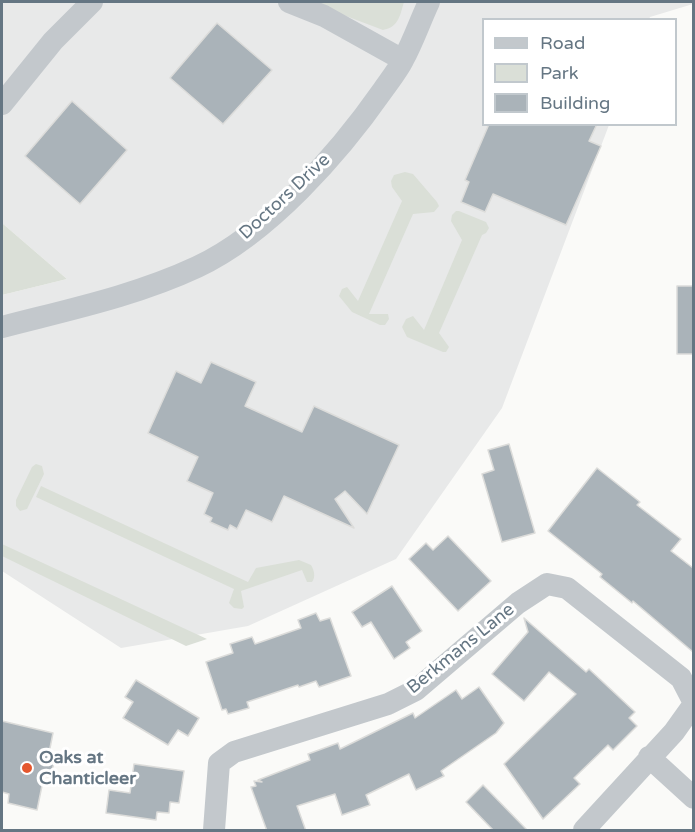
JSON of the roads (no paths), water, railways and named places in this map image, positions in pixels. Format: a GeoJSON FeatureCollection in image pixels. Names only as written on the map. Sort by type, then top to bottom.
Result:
{"type":"FeatureCollection","features":[{"type":"Feature","properties":{"kind":"street"},"geometry":{"type":"LineString","coordinates":[[2,104],[53,41],[92,2]]}},
{"type":"Feature","properties":{"kind":"street"},"geometry":{"type":"LineString","coordinates":[[289,2],[324,16],[404,60]]}},
{"type":"Feature","properties":{"kind":"street","name":"Doctors Drive"},"geometry":{"type":"LineString","coordinates":[[2,327],[114,297],[176,276],[220,254],[267,219],[309,179],[364,117],[404,60],[429,2]]}},
{"type":"Feature","properties":{"kind":"street","name":"Berkmans Lane"},"geometry":{"type":"LineString","coordinates":[[214,831],[219,763],[234,752],[388,704],[416,690],[518,603],[547,584],[567,588],[681,678],[693,704],[674,732],[584,831]]}},
{"type":"Feature","properties":{"kind":"street"},"geometry":{"type":"LineString","coordinates":[[649,758],[693,798]]}},
{"type":"Feature","properties":{"kind":"place","name":"Oaks at Chanticleer"},"geometry":{"type":"Point","coordinates":[27,768]}}]}
